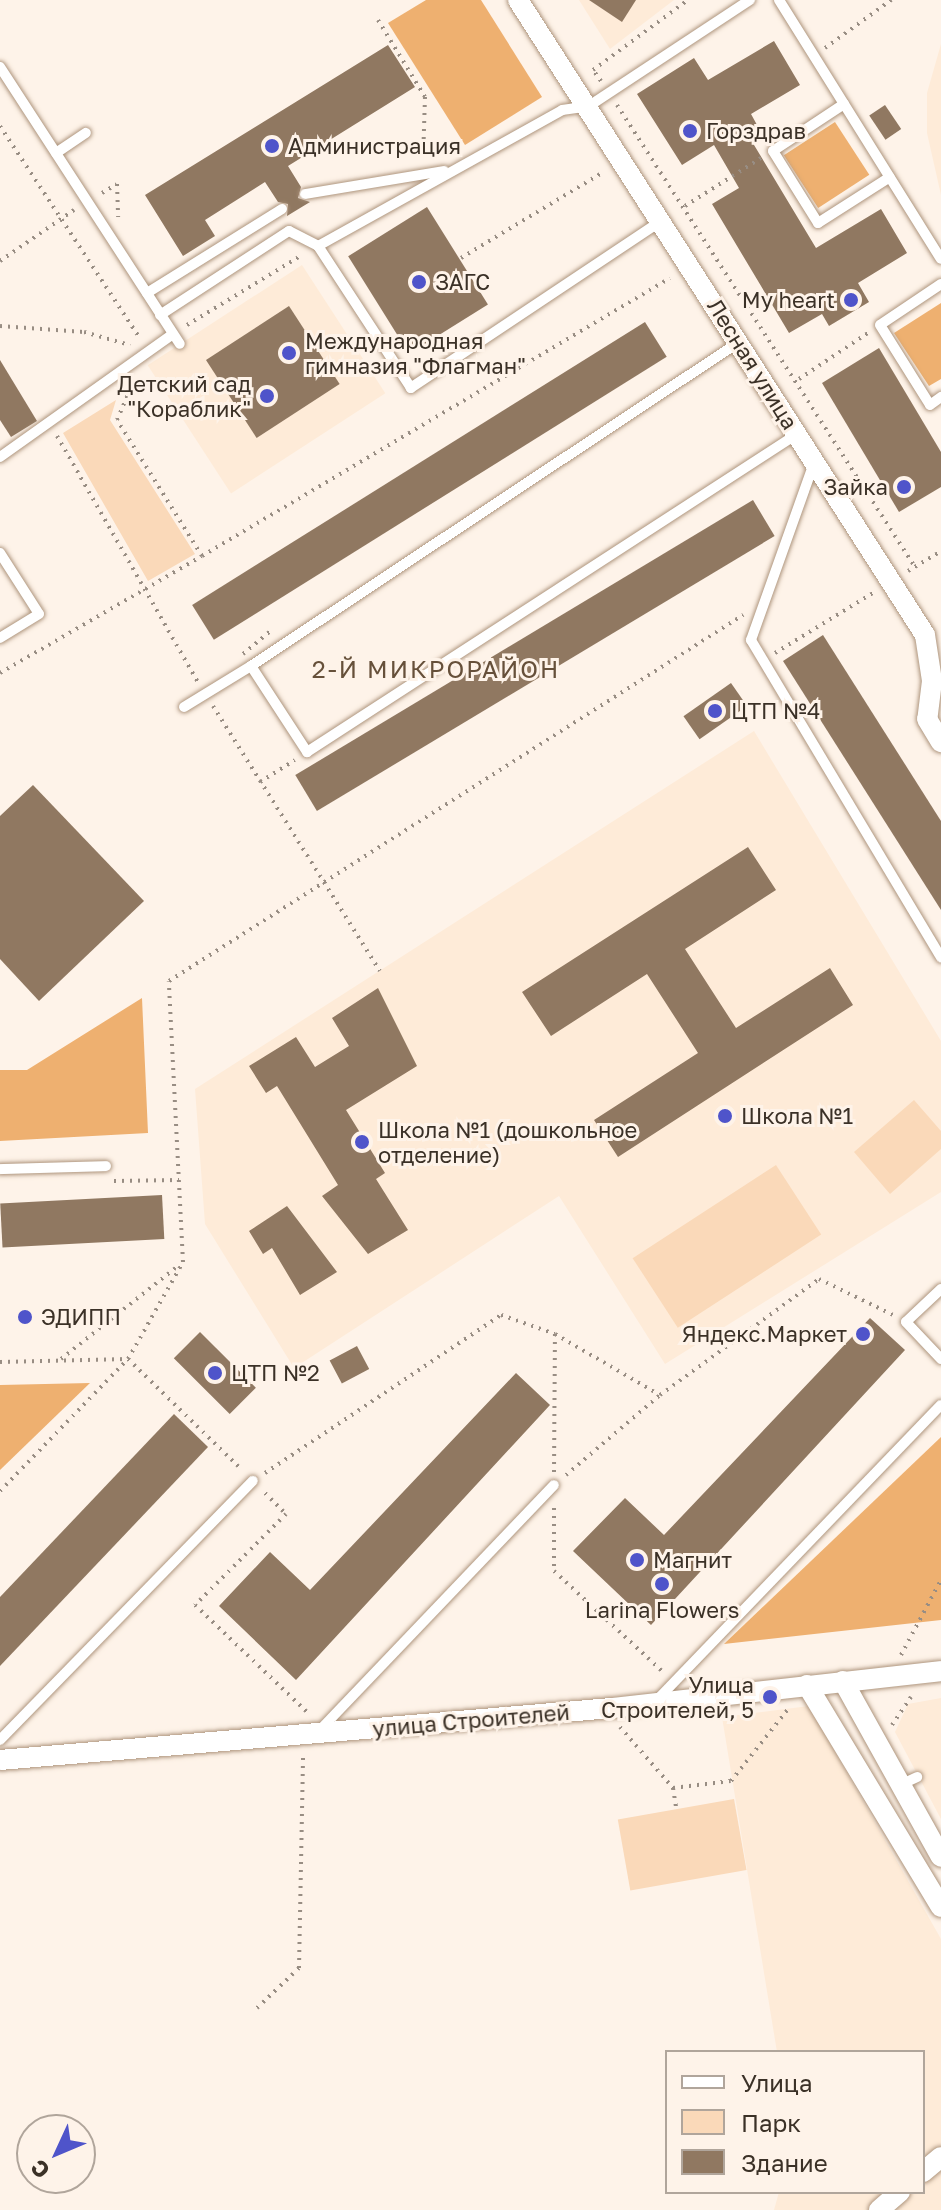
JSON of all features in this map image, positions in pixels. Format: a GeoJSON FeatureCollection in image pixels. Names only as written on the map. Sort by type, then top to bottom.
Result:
{"type":"FeatureCollection","features":[{"type":"Feature","properties":{"kind":"street","name":"Лесная улица"},"geometry":{"type":"LineString","coordinates":[[518,0],[589,106],[925,635],[938,675],[927,719],[941,742]]}},
{"type":"Feature","properties":{"kind":"street","name":"улица Строителей"},"geometry":{"type":"LineString","coordinates":[[0,1760],[311,1731],[801,1693],[843,1681],[941,1671]]}},
{"type":"Feature","properties":{"kind":"street"},"geometry":{"type":"LineString","coordinates":[[843,1681],[908,1781],[941,1857]]}},
{"type":"Feature","properties":{"kind":"street"},"geometry":{"type":"LineString","coordinates":[[801,1693],[941,1907]]}},
{"type":"Feature","properties":{"kind":"street"},"geometry":{"type":"LineString","coordinates":[[925,2170],[941,2157]]}},
{"type":"Feature","properties":{"kind":"street"},"geometry":{"type":"LineString","coordinates":[[879,2210],[898,2194]]}},
{"type":"Feature","properties":{"kind":"lane"},"geometry":{"type":"LineString","coordinates":[[318,246],[562,110],[589,106],[750,0]]}},
{"type":"Feature","properties":{"kind":"lane"},"geometry":{"type":"LineString","coordinates":[[779,0],[941,259]]}},
{"type":"Feature","properties":{"kind":"lane"},"geometry":{"type":"LineString","coordinates":[[0,67],[180,344]]}},
{"type":"Feature","properties":{"kind":"lane"},"geometry":{"type":"LineString","coordinates":[[844,104],[773,151],[818,223],[890,177]]}},
{"type":"Feature","properties":{"kind":"lane"},"geometry":{"type":"LineString","coordinates":[[56,153],[86,133]]}},
{"type":"Feature","properties":{"kind":"lane"},"geometry":{"type":"LineString","coordinates":[[305,194],[454,170]]}},
{"type":"Feature","properties":{"kind":"lane"},"geometry":{"type":"LineString","coordinates":[[147,293],[282,209]]}},
{"type":"Feature","properties":{"kind":"lane"},"geometry":{"type":"LineString","coordinates":[[160,315],[289,231],[318,246],[411,388],[662,221]]}},
{"type":"Feature","properties":{"kind":"lane"},"geometry":{"type":"LineString","coordinates":[[941,284],[880,325],[930,405],[941,397]]}},
{"type":"Feature","properties":{"kind":"lane"},"geometry":{"type":"LineString","coordinates":[[0,457],[51,426],[173,334]]}},
{"type":"Feature","properties":{"kind":"lane"},"geometry":{"type":"LineString","coordinates":[[184,707],[251,666],[739,342]]}},
{"type":"Feature","properties":{"kind":"lane"},"geometry":{"type":"LineString","coordinates":[[251,666],[307,752],[797,434]]}},
{"type":"Feature","properties":{"kind":"lane"},"geometry":{"type":"LineString","coordinates":[[815,461],[751,640],[941,957]]}},
{"type":"Feature","properties":{"kind":"lane"},"geometry":{"type":"LineString","coordinates":[[0,553],[39,614],[0,638]]}},
{"type":"Feature","properties":{"kind":"lane"},"geometry":{"type":"LineString","coordinates":[[0,1169],[106,1166]]}},
{"type":"Feature","properties":{"kind":"lane"},"geometry":{"type":"LineString","coordinates":[[941,1289],[906,1322],[941,1359]]}},
{"type":"Feature","properties":{"kind":"lane"},"geometry":{"type":"LineString","coordinates":[[653,1703],[941,1405]]}},
{"type":"Feature","properties":{"kind":"lane"},"geometry":{"type":"LineString","coordinates":[[0,1740],[253,1481]]}},
{"type":"Feature","properties":{"kind":"lane"},"geometry":{"type":"LineString","coordinates":[[311,1731],[554,1485]]}},
{"type":"Feature","properties":{"kind":"path"},"geometry":{"type":"LineString","coordinates":[[688,0],[593,70],[798,379],[915,567]]}},
{"type":"Feature","properties":{"kind":"path"},"geometry":{"type":"LineString","coordinates":[[814,56],[891,0]]}},
{"type":"Feature","properties":{"kind":"path"},"geometry":{"type":"LineString","coordinates":[[378,20],[425,97],[423,174]]}},
{"type":"Feature","properties":{"kind":"path"},"geometry":{"type":"LineString","coordinates":[[0,126],[148,350]]}},
{"type":"Feature","properties":{"kind":"path"},"geometry":{"type":"LineString","coordinates":[[685,206],[773,151]]}},
{"type":"Feature","properties":{"kind":"path"},"geometry":{"type":"LineString","coordinates":[[461,258],[602,173]]}},
{"type":"Feature","properties":{"kind":"path"},"geometry":{"type":"LineString","coordinates":[[0,261],[88,202]]}},
{"type":"Feature","properties":{"kind":"path"},"geometry":{"type":"LineString","coordinates":[[173,334],[318,246]]}},
{"type":"Feature","properties":{"kind":"path"},"geometry":{"type":"LineString","coordinates":[[0,673],[670,278]]}},
{"type":"Feature","properties":{"kind":"path"},"geometry":{"type":"LineString","coordinates":[[798,379],[880,325]]}},
{"type":"Feature","properties":{"kind":"path"},"geometry":{"type":"LineString","coordinates":[[0,326],[84,332],[148,350]]}},
{"type":"Feature","properties":{"kind":"path"},"geometry":{"type":"LineString","coordinates":[[148,350],[117,420],[202,556]]}},
{"type":"Feature","properties":{"kind":"path"},"geometry":{"type":"LineString","coordinates":[[51,426],[142,591],[380,971]]}},
{"type":"Feature","properties":{"kind":"path"},"geometry":{"type":"LineString","coordinates":[[763,661],[941,551]]}},
{"type":"Feature","properties":{"kind":"path"},"geometry":{"type":"LineString","coordinates":[[0,1491],[128,1359],[183,1262],[169,981],[324,886],[765,601]]}},
{"type":"Feature","properties":{"kind":"path"},"geometry":{"type":"LineString","coordinates":[[260,782],[307,752]]}},
{"type":"Feature","properties":{"kind":"path"},"geometry":{"type":"LineString","coordinates":[[59,1361],[183,1262]]}},
{"type":"Feature","properties":{"kind":"path"},"geometry":{"type":"LineString","coordinates":[[554,1485],[660,1395],[819,1279],[906,1322]]}},
{"type":"Feature","properties":{"kind":"path"},"geometry":{"type":"LineString","coordinates":[[253,1481],[501,1315],[555,1334],[660,1395]]}},
{"type":"Feature","properties":{"kind":"path"},"geometry":{"type":"LineString","coordinates":[[555,1334],[554,1571],[674,1682]]}},
{"type":"Feature","properties":{"kind":"path"},"geometry":{"type":"LineString","coordinates":[[0,1362],[128,1359],[286,1514],[195,1605],[311,1731],[299,1968],[257,2008]]}},
{"type":"Feature","properties":{"kind":"path"},"geometry":{"type":"LineString","coordinates":[[901,1656],[941,1580]]}},
{"type":"Feature","properties":{"kind":"path"},"geometry":{"type":"LineString","coordinates":[[673,1788],[731,1781],[801,1693]]}},
{"type":"Feature","properties":{"kind":"path"},"geometry":{"type":"LineString","coordinates":[[617,1716],[620,1729],[673,1788],[676,1808]]}},
{"type":"Feature","properties":{"kind":"shaded area"},"geometry":{"type":"Polygon","coordinates":[[[426,0],[481,0],[542,97],[465,145],[388,23],[426,0]]]}},
{"type":"Feature","properties":{"kind":"shaded area"},"geometry":{"type":"Polygon","coordinates":[[[579,0],[674,0],[610,49],[579,0]]]}},
{"type":"Feature","properties":{"kind":"shaded area"},"geometry":{"type":"Polygon","coordinates":[[[941,44],[941,195],[927,133],[927,93],[941,44]]]}},
{"type":"Feature","properties":{"kind":"shaded area"},"geometry":{"type":"Polygon","coordinates":[[[835,122],[869,175],[818,208],[784,155],[835,122]]]}},
{"type":"Feature","properties":{"kind":"shaded area"},"geometry":{"type":"Polygon","coordinates":[[[302,265],[385,393],[231,494],[148,365],[302,265]]]}},
{"type":"Feature","properties":{"kind":"shaded area"},"geometry":{"type":"Polygon","coordinates":[[[941,303],[941,379],[929,386],[894,333],[941,303]]]}},
{"type":"Feature","properties":{"kind":"shaded area","name":"Школа №1"},"geometry":{"type":"Polygon","coordinates":[[[754,731],[941,1041],[941,1192],[665,1364],[559,1196],[294,1368],[205,1224],[195,1089],[754,731]]]}},
{"type":"Feature","properties":{"kind":"shaded area"},"geometry":{"type":"Polygon","coordinates":[[[142,998],[148,1133],[0,1141],[0,1070],[27,1070],[142,998]]]}},
{"type":"Feature","properties":{"kind":"shaded area"},"geometry":{"type":"Polygon","coordinates":[[[90,1383],[0,1470],[0,1385],[90,1383]]]}},
{"type":"Feature","properties":{"kind":"shaded area"},"geometry":{"type":"Polygon","coordinates":[[[941,1437],[941,1620],[724,1644],[941,1437]]]}},
{"type":"Feature","properties":{"kind":"shaded area"},"geometry":{"type":"Polygon","coordinates":[[[941,1698],[941,1819],[895,1732],[908,1704],[941,1698]]]}},
{"type":"Feature","properties":{"kind":"shaded area"},"geometry":{"type":"Polygon","coordinates":[[[809,1706],[941,1939],[941,2210],[774,2210],[778,2194],[925,2194],[925,2050],[777,2050],[722,1717],[809,1706]]]}},
{"type":"Feature","properties":{"kind":"green space"},"geometry":{"type":"Polygon","coordinates":[[[116,400],[110,420],[195,554],[148,581],[63,433],[116,400]]]}},
{"type":"Feature","properties":{"kind":"green space"},"geometry":{"type":"Polygon","coordinates":[[[914,1100],[941,1131],[941,1149],[890,1194],[854,1152],[914,1100]]]}},
{"type":"Feature","properties":{"kind":"green space"},"geometry":{"type":"Polygon","coordinates":[[[776,1165],[821,1235],[678,1328],[633,1258],[776,1165]]]}},
{"type":"Feature","properties":{"kind":"green space"},"geometry":{"type":"Polygon","coordinates":[[[734,1799],[747,1870],[630,1890],[618,1819],[734,1799]]]}},
{"type":"Feature","properties":{"kind":"building"},"geometry":{"type":"Polygon","coordinates":[[[589,0],[636,0],[622,22],[589,0]]]}},
{"type":"Feature","properties":{"kind":"building"},"geometry":{"type":"Polygon","coordinates":[[[774,41],[800,85],[751,114],[762,134],[751,140],[816,248],[881,209],[907,253],[858,283],[869,302],[829,326],[822,314],[789,333],[712,204],[739,188],[714,145],[682,165],[637,94],[694,58],[708,80],[774,41]]]}},
{"type":"Feature","properties":{"kind":"building","name":"Администрация"},"geometry":{"type":"Polygon","coordinates":[[[388,45],[415,87],[288,166],[301,187],[298,198],[310,202],[287,216],[288,204],[278,202],[265,182],[205,220],[215,236],[183,256],[145,195],[388,45]]]}},
{"type":"Feature","properties":{"kind":"building"},"geometry":{"type":"Polygon","coordinates":[[[885,105],[901,129],[885,140],[869,116],[885,105]]]}},
{"type":"Feature","properties":{"kind":"building","name":"ЗАГС"},"geometry":{"type":"Polygon","coordinates":[[[427,207],[488,305],[409,354],[348,256],[427,207]]]}},
{"type":"Feature","properties":{"kind":"building"},"geometry":{"type":"Polygon","coordinates":[[[289,306],[340,384],[257,438],[206,360],[289,306]]]}},
{"type":"Feature","properties":{"kind":"building"},"geometry":{"type":"Polygon","coordinates":[[[645,322],[667,357],[214,640],[192,605],[645,322]]]}},
{"type":"Feature","properties":{"kind":"building"},"geometry":{"type":"Polygon","coordinates":[[[879,348],[941,452],[941,487],[899,512],[822,383],[879,348]]]}},
{"type":"Feature","properties":{"kind":"building"},"geometry":{"type":"Polygon","coordinates":[[[0,360],[37,421],[11,437],[0,420],[0,360]]]}},
{"type":"Feature","properties":{"kind":"building"},"geometry":{"type":"Polygon","coordinates":[[[753,500],[775,536],[317,811],[295,775],[753,500]]]}},
{"type":"Feature","properties":{"kind":"building"},"geometry":{"type":"Polygon","coordinates":[[[823,635],[941,821],[941,910],[783,661],[823,635]]]}},
{"type":"Feature","properties":{"kind":"building","name":"ЦТП №4"},"geometry":{"type":"Polygon","coordinates":[[[731,683],[747,706],[700,739],[683,716],[731,683]]]}},
{"type":"Feature","properties":{"kind":"building"},"geometry":{"type":"Polygon","coordinates":[[[33,785],[144,901],[39,1001],[0,959],[0,816],[33,785]]]}},
{"type":"Feature","properties":{"kind":"building"},"geometry":{"type":"Polygon","coordinates":[[[748,847],[776,890],[685,949],[736,1028],[830,968],[853,1005],[618,1157],[594,1120],[698,1053],[647,974],[551,1036],[522,992],[748,847]]]}},
{"type":"Feature","properties":{"kind":"building"},"geometry":{"type":"Polygon","coordinates":[[[378,988],[417,1066],[346,1110],[385,1173],[376,1179],[408,1230],[368,1254],[322,1196],[338,1185],[277,1086],[266,1093],[249,1066],[296,1037],[315,1067],[349,1046],[332,1018],[378,988]]]}},
{"type":"Feature","properties":{"kind":"building"},"geometry":{"type":"Polygon","coordinates":[[[162,1195],[164,1239],[3,1247],[0,1203],[162,1195]]]}},
{"type":"Feature","properties":{"kind":"building"},"geometry":{"type":"Polygon","coordinates":[[[287,1206],[337,1272],[300,1295],[272,1248],[263,1254],[249,1231],[287,1206]]]}},
{"type":"Feature","properties":{"kind":"building"},"geometry":{"type":"Polygon","coordinates":[[[870,1318],[905,1350],[651,1625],[573,1551],[625,1498],[664,1535],[870,1318]]]}},
{"type":"Feature","properties":{"kind":"building","name":"ЦТП №2"},"geometry":{"type":"Polygon","coordinates":[[[200,1332],[256,1388],[230,1414],[174,1358],[200,1332]]]}},
{"type":"Feature","properties":{"kind":"building"},"geometry":{"type":"Polygon","coordinates":[[[357,1346],[369,1369],[342,1384],[330,1361],[357,1346]]]}},
{"type":"Feature","properties":{"kind":"building"},"geometry":{"type":"Polygon","coordinates":[[[516,1373],[550,1405],[296,1680],[219,1606],[270,1552],[310,1590],[516,1373]]]}},
{"type":"Feature","properties":{"kind":"building"},"geometry":{"type":"Polygon","coordinates":[[[174,1414],[208,1447],[0,1666],[0,1597],[174,1414]]]}},
{"type":"Feature","properties":{"kind":"place","name":"Горздрав"},"geometry":{"type":"Point","coordinates":[690,131]}},
{"type":"Feature","properties":{"kind":"place","name":"Администрация"},"geometry":{"type":"Point","coordinates":[272,146]}},
{"type":"Feature","properties":{"kind":"place","name":"ЗАГС"},"geometry":{"type":"Point","coordinates":[419,282]}},
{"type":"Feature","properties":{"kind":"place","name":"My heart"},"geometry":{"type":"Point","coordinates":[851,300]}},
{"type":"Feature","properties":{"kind":"place","name":"Международная гимназия \"Флагман\""},"geometry":{"type":"Point","coordinates":[289,353]}},
{"type":"Feature","properties":{"kind":"place","name":"Детский сад \"Кораблик\""},"geometry":{"type":"Point","coordinates":[267,396]}},
{"type":"Feature","properties":{"kind":"place","name":"Зайка"},"geometry":{"type":"Point","coordinates":[904,487]}},
{"type":"Feature","properties":{"kind":"place","name":"ЦТП №4"},"geometry":{"type":"Point","coordinates":[715,711]}},
{"type":"Feature","properties":{"kind":"place","name":"Школа №1"},"geometry":{"type":"Point","coordinates":[725,1116]}},
{"type":"Feature","properties":{"kind":"place","name":"Школа №1 (дошкольное отделение)"},"geometry":{"type":"Point","coordinates":[362,1142]}},
{"type":"Feature","properties":{"kind":"place","name":"ЭДИПП"},"geometry":{"type":"Point","coordinates":[25,1317]}},
{"type":"Feature","properties":{"kind":"place","name":"Яндекс.Маркет"},"geometry":{"type":"Point","coordinates":[863,1334]}},
{"type":"Feature","properties":{"kind":"place","name":"ЦТП №2"},"geometry":{"type":"Point","coordinates":[215,1373]}},
{"type":"Feature","properties":{"kind":"place","name":"Магнит"},"geometry":{"type":"Point","coordinates":[637,1560]}},
{"type":"Feature","properties":{"kind":"place","name":"Larina Flowers"},"geometry":{"type":"Point","coordinates":[662,1584]}},
{"type":"Feature","properties":{"kind":"place","name":"Улица Строителей, 5"},"geometry":{"type":"Point","coordinates":[770,1697]}},
{"type":"Feature","properties":{"kind":"district","name":"2-Й МИКРОРАЙОН"},"geometry":{"type":"Point","coordinates":[436,669]}}]}
